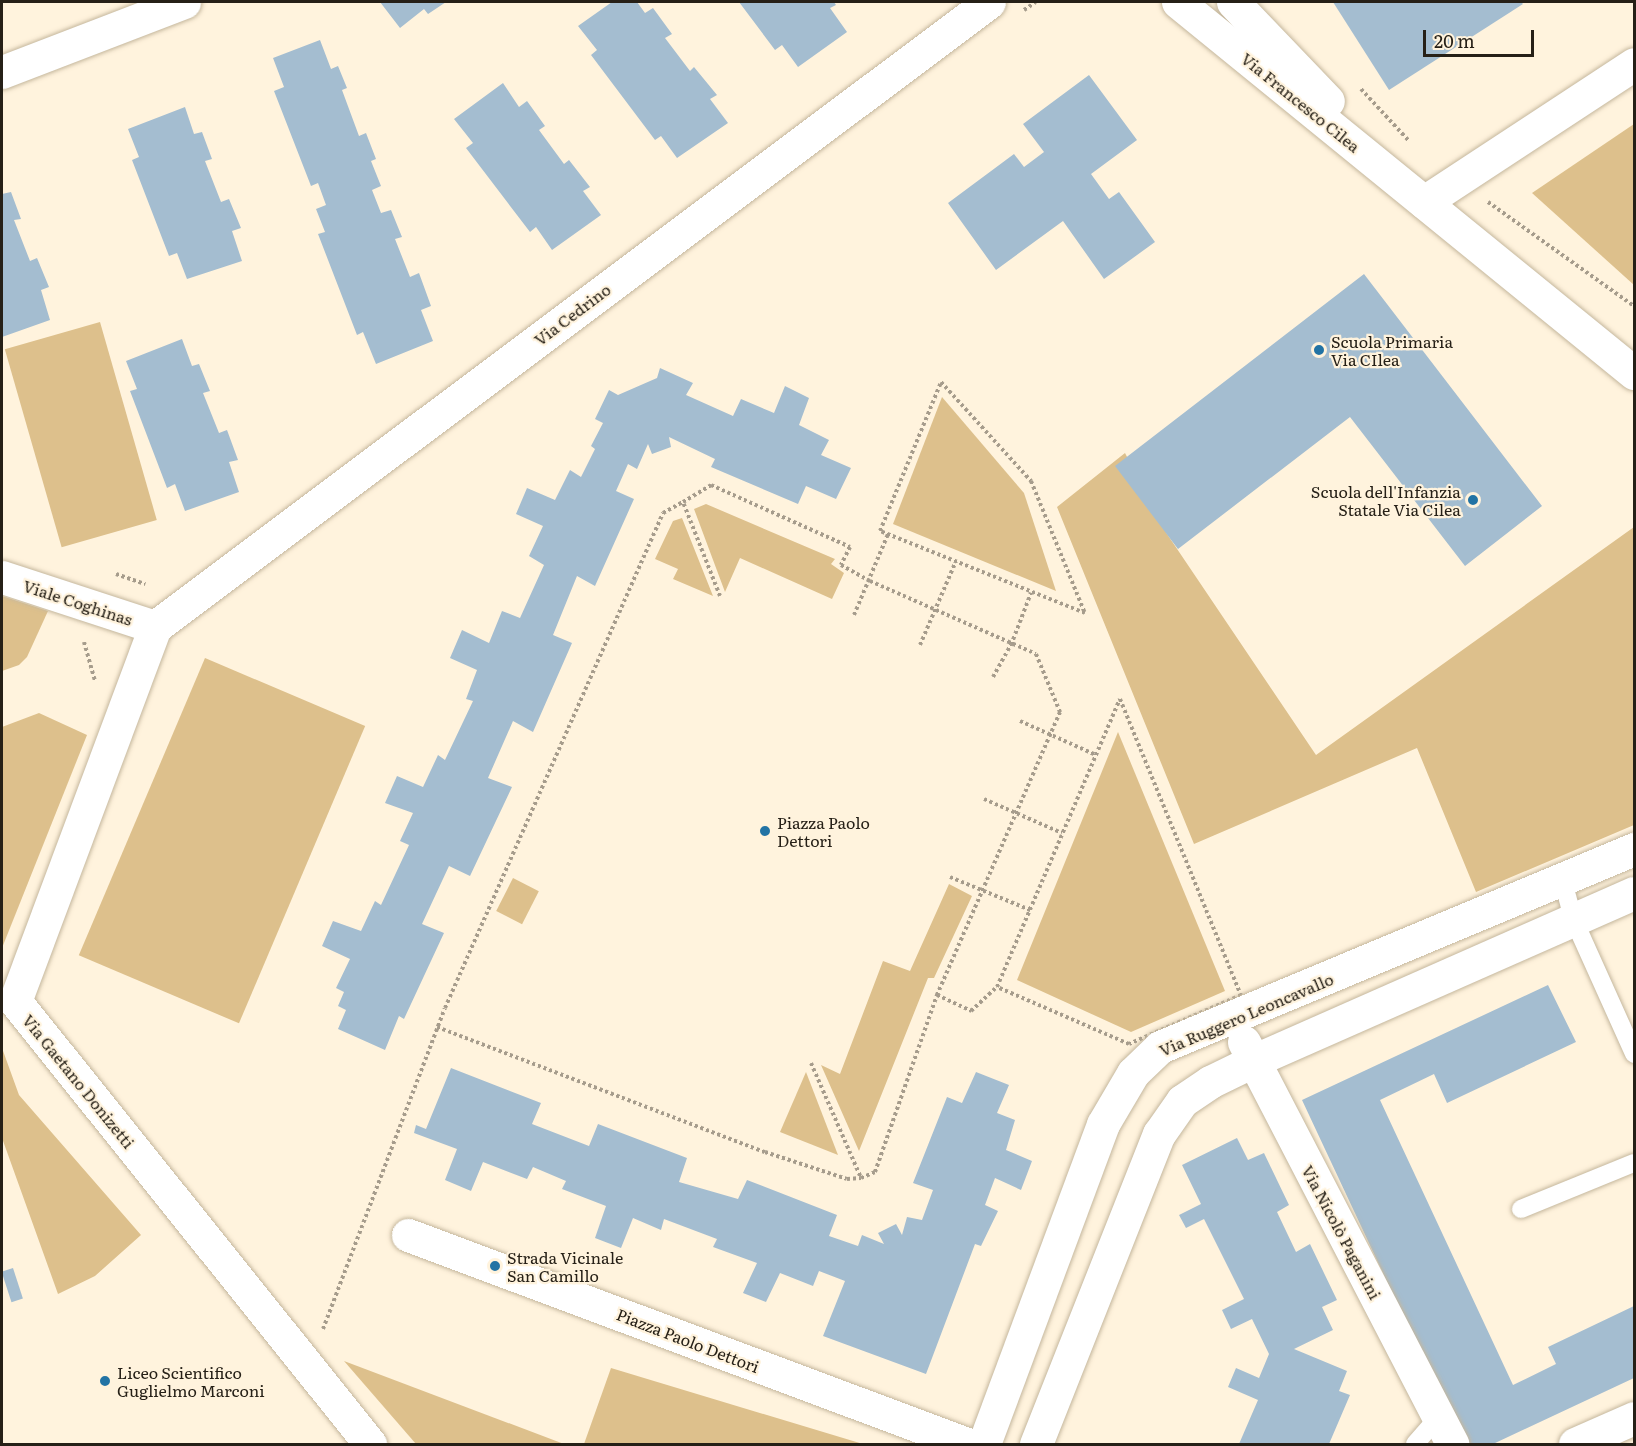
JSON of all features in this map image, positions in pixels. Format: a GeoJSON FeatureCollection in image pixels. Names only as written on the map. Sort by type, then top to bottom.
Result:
{"type":"FeatureCollection","features":[{"type":"Feature","properties":{"kind":"street"},"geometry":{"type":"LineString","coordinates":[[2,72],[184,2]]}},
{"type":"Feature","properties":{"kind":"street","name":"Via Francesco Cilea"},"geometry":{"type":"LineString","coordinates":[[1178,2],[1635,373]]}},
{"type":"Feature","properties":{"kind":"street","name":"Via Francesco Cilea"},"geometry":{"type":"LineString","coordinates":[[1233,2],[1424,202]]}},
{"type":"Feature","properties":{"kind":"street","name":"Via Cedrino"},"geometry":{"type":"LineString","coordinates":[[165,620],[1003,9]]}},
{"type":"Feature","properties":{"kind":"street"},"geometry":{"type":"LineString","coordinates":[[1424,202],[1635,64]]}},
{"type":"Feature","properties":{"kind":"street","name":"Viale Coghinas"},"geometry":{"type":"LineString","coordinates":[[2,577],[82,603],[165,620]]}},
{"type":"Feature","properties":{"kind":"street","name":"Via Gaetano Donizetti"},"geometry":{"type":"LineString","coordinates":[[165,620],[15,1001],[307,1362],[370,1444]]}},
{"type":"Feature","properties":{"kind":"street","name":"Via Ruggero Leoncavallo"},"geometry":{"type":"LineString","coordinates":[[984,1444],[1103,1124],[1133,1073],[1160,1047],[1563,881],[1635,849]]}},
{"type":"Feature","properties":{"kind":"street"},"geometry":{"type":"LineString","coordinates":[[1036,1444],[1159,1134],[1182,1101],[1210,1082],[1252,1061],[1573,918],[1635,893]]}},
{"type":"Feature","properties":{"kind":"street","name":"Via Nicolò Paganini"},"geometry":{"type":"LineString","coordinates":[[1233,1018],[1252,1061],[1446,1430]]}},
{"type":"Feature","properties":{"kind":"street","name":"Piazza Paolo Dettori"},"geometry":{"type":"LineString","coordinates":[[408,1235],[967,1444]]}},
{"type":"Feature","properties":{"kind":"street"},"geometry":{"type":"LineString","coordinates":[[1575,1444],[1635,1418]]}},
{"type":"Feature","properties":{"kind":"lane"},"geometry":{"type":"LineString","coordinates":[[1563,881],[1573,918],[1635,1054]]}},
{"type":"Feature","properties":{"kind":"lane"},"geometry":{"type":"LineString","coordinates":[[1521,1209],[1635,1163]]}},
{"type":"Feature","properties":{"kind":"lane"},"geometry":{"type":"LineString","coordinates":[[1415,1444],[1446,1430]]}},
{"type":"Feature","properties":{"kind":"path"},"geometry":{"type":"LineString","coordinates":[[1003,9],[1036,2]]}},
{"type":"Feature","properties":{"kind":"path"},"geometry":{"type":"LineString","coordinates":[[941,382],[1031,481],[1085,613],[956,561],[880,531],[941,382]]}},
{"type":"Feature","properties":{"kind":"path"},"geometry":{"type":"LineString","coordinates":[[307,1362],[318,1341],[437,1027],[663,513],[711,485],[850,547],[841,565],[935,611],[1036,654],[1060,712],[937,994],[874,1172],[861,1178],[848,1179],[765,1152],[437,1027]]}},
{"type":"Feature","properties":{"kind":"path"},"geometry":{"type":"LineString","coordinates":[[683,502],[720,596]]}},
{"type":"Feature","properties":{"kind":"path"},"geometry":{"type":"LineString","coordinates":[[854,615],[888,534]]}},
{"type":"Feature","properties":{"kind":"path"},"geometry":{"type":"LineString","coordinates":[[920,645],[956,561]]}},
{"type":"Feature","properties":{"kind":"path"},"geometry":{"type":"LineString","coordinates":[[97,687],[77,617],[89,585],[117,574],[142,581],[165,620]]}},
{"type":"Feature","properties":{"kind":"path"},"geometry":{"type":"LineString","coordinates":[[993,677],[1011,645],[1031,593]]}},
{"type":"Feature","properties":{"kind":"path"},"geometry":{"type":"LineString","coordinates":[[937,994],[971,1011],[997,987],[1120,699],[1241,995],[1129,1044],[997,987]]}},
{"type":"Feature","properties":{"kind":"path"},"geometry":{"type":"LineString","coordinates":[[1020,721],[1096,755]]}},
{"type":"Feature","properties":{"kind":"path"},"geometry":{"type":"LineString","coordinates":[[984,799],[1062,833]]}},
{"type":"Feature","properties":{"kind":"path"},"geometry":{"type":"LineString","coordinates":[[950,877],[1030,910]]}},
{"type":"Feature","properties":{"kind":"path"},"geometry":{"type":"LineString","coordinates":[[811,1063],[861,1178]]}},
{"type":"Feature","properties":{"kind":"shaded area"},"geometry":{"type":"Polygon","coordinates":[[[1634,124],[1634,285],[1532,193],[1634,124]]]}},
{"type":"Feature","properties":{"kind":"shaded area"},"geometry":{"type":"Polygon","coordinates":[[[100,322],[157,520],[62,547],[5,349],[100,322]]]}},
{"type":"Feature","properties":{"kind":"shaded area"},"geometry":{"type":"Polygon","coordinates":[[[942,397],[1024,493],[1056,591],[893,524],[942,397]]]}},
{"type":"Feature","properties":{"kind":"shaded area"},"geometry":{"type":"Polygon","coordinates":[[[1125,453],[1167,534],[1316,755],[1634,527],[1634,825],[1476,892],[1417,748],[1194,844],[1057,507],[1125,453]]]}},
{"type":"Feature","properties":{"kind":"shaded area"},"geometry":{"type":"Polygon","coordinates":[[[706,504],[835,559],[831,564],[844,573],[832,599],[740,558],[725,592],[694,509],[706,504]]]}},
{"type":"Feature","properties":{"kind":"shaded area"},"geometry":{"type":"Polygon","coordinates":[[[682,518],[713,596],[673,579],[678,569],[655,559],[673,521],[682,518]]]}},
{"type":"Feature","properties":{"kind":"shaded area"},"geometry":{"type":"Polygon","coordinates":[[[2,596],[48,611],[27,657],[19,665],[2,671],[2,596]]]}},
{"type":"Feature","properties":{"kind":"shaded area"},"geometry":{"type":"Polygon","coordinates":[[[205,658],[365,726],[239,1023],[79,955],[205,658]]]}},
{"type":"Feature","properties":{"kind":"shaded area"},"geometry":{"type":"Polygon","coordinates":[[[39,713],[87,735],[2,948],[2,727],[39,713]]]}},
{"type":"Feature","properties":{"kind":"shaded area"},"geometry":{"type":"Polygon","coordinates":[[[1118,732],[1225,991],[1131,1032],[1017,980],[1118,732]]]}},
{"type":"Feature","properties":{"kind":"shaded area"},"geometry":{"type":"Polygon","coordinates":[[[513,878],[539,891],[522,924],[496,911],[513,878]]]}},
{"type":"Feature","properties":{"kind":"shaded area"},"geometry":{"type":"Polygon","coordinates":[[[949,884],[972,896],[934,978],[928,978],[859,1151],[821,1065],[840,1074],[883,961],[910,971],[949,884]]]}},
{"type":"Feature","properties":{"kind":"shaded area"},"geometry":{"type":"Polygon","coordinates":[[[2,1048],[19,1095],[141,1235],[95,1276],[58,1294],[2,1138],[2,1048]]]}},
{"type":"Feature","properties":{"kind":"shaded area"},"geometry":{"type":"Polygon","coordinates":[[[806,1072],[838,1155],[780,1132],[806,1072]]]}},
{"type":"Feature","properties":{"kind":"shaded area"},"geometry":{"type":"Polygon","coordinates":[[[344,1361],[564,1444],[416,1444],[344,1361]]]}},
{"type":"Feature","properties":{"kind":"shaded area"},"geometry":{"type":"Polygon","coordinates":[[[611,1368],[863,1444],[584,1444],[611,1368]]]}},
{"type":"Feature","properties":{"kind":"building"},"geometry":{"type":"Polygon","coordinates":[[[380,2],[446,2],[428,14],[424,9],[400,28],[380,2]]]}},
{"type":"Feature","properties":{"kind":"building"},"geometry":{"type":"Polygon","coordinates":[[[612,2],[637,2],[645,13],[653,8],[672,34],[665,38],[690,71],[694,67],[717,95],[710,99],[728,123],[677,158],[661,136],[655,140],[591,55],[597,50],[578,26],[612,2]]]}},
{"type":"Feature","properties":{"kind":"building"},"geometry":{"type":"Polygon","coordinates":[[[739,2],[834,2],[836,5],[830,8],[847,32],[798,67],[782,45],[775,50],[739,2]]]}},
{"type":"Feature","properties":{"kind":"building"},"geometry":{"type":"Polygon","coordinates":[[[1333,2],[1521,2],[1523,4],[1389,90],[1333,2]]]}},
{"type":"Feature","properties":{"kind":"building"},"geometry":{"type":"Polygon","coordinates":[[[320,40],[331,69],[338,66],[347,88],[342,90],[359,136],[366,133],[376,159],[371,161],[381,186],[372,190],[381,213],[391,210],[402,237],[395,239],[410,277],[419,273],[431,306],[421,310],[433,341],[376,364],[363,332],[357,335],[318,234],[325,232],[316,209],[326,205],[318,183],[311,186],[274,91],[284,87],[273,58],[320,40]]]}},
{"type":"Feature","properties":{"kind":"building"},"geometry":{"type":"Polygon","coordinates":[[[1089,75],[1137,140],[1091,174],[1109,199],[1119,192],[1155,242],[1104,279],[1063,221],[996,270],[948,203],[1014,154],[1024,167],[1044,152],[1023,124],[1089,75]]]}},
{"type":"Feature","properties":{"kind":"building"},"geometry":{"type":"Polygon","coordinates":[[[503,83],[519,107],[527,101],[545,126],[539,130],[564,164],[569,160],[590,187],[583,191],[601,215],[552,250],[536,227],[530,232],[466,148],[473,143],[454,119],[503,83]]]}},
{"type":"Feature","properties":{"kind":"building"},"geometry":{"type":"Polygon","coordinates":[[[185,107],[194,134],[202,132],[212,159],[205,161],[221,202],[229,199],[241,228],[232,231],[242,261],[187,279],[177,253],[169,256],[132,160],[139,157],[128,129],[185,107]]]}},
{"type":"Feature","properties":{"kind":"building"},"geometry":{"type":"Polygon","coordinates":[[[11,192],[21,219],[14,220],[30,261],[37,258],[49,287],[41,290],[50,320],[2,337],[2,194],[11,192]]]}},
{"type":"Feature","properties":{"kind":"building"},"geometry":{"type":"Polygon","coordinates":[[[1364,274],[1542,506],[1465,566],[1350,417],[1178,549],[1115,466],[1364,274]]]}},
{"type":"Feature","properties":{"kind":"building"},"geometry":{"type":"Polygon","coordinates":[[[182,339],[192,366],[199,364],[210,391],[203,393],[219,433],[227,430],[238,460],[229,462],[239,492],[185,511],[175,484],[167,488],[130,391],[137,389],[126,361],[182,339]]]}},
{"type":"Feature","properties":{"kind":"building"},"geometry":{"type":"Polygon","coordinates":[[[660,368],[693,383],[686,395],[733,416],[741,399],[774,413],[785,386],[809,398],[799,425],[829,440],[821,455],[851,468],[836,499],[806,486],[798,504],[711,467],[715,459],[669,437],[671,447],[652,454],[648,444],[637,469],[628,464],[616,491],[634,499],[595,586],[577,576],[553,635],[572,643],[533,732],[513,721],[488,778],[512,787],[470,876],[449,866],[422,924],[444,933],[404,1019],[399,1016],[385,1050],[338,1029],[346,1010],[338,1006],[344,992],[336,988],[350,959],[322,946],[333,921],[361,931],[375,901],[381,905],[409,845],[400,841],[413,813],[385,803],[397,776],[423,787],[438,755],[445,760],[473,701],[466,699],[477,670],[450,658],[462,630],[489,643],[502,611],[520,618],[544,565],[529,556],[543,526],[516,514],[527,488],[555,500],[570,470],[581,477],[595,449],[591,446],[603,423],[595,419],[609,390],[618,395],[657,378],[660,368]]]}},
{"type":"Feature","properties":{"kind":"building"},"geometry":{"type":"Polygon","coordinates":[[[1548,985],[1576,1042],[1447,1103],[1434,1074],[1380,1100],[1513,1385],[1556,1364],[1548,1347],[1634,1306],[1634,1378],[1493,1444],[1463,1444],[1302,1100],[1548,985]]]}},
{"type":"Feature","properties":{"kind":"building"},"geometry":{"type":"Polygon","coordinates":[[[451,1068],[541,1103],[532,1124],[589,1146],[598,1124],[687,1158],[679,1182],[738,1199],[747,1180],[837,1215],[829,1236],[858,1246],[862,1235],[884,1244],[878,1233],[896,1224],[902,1235],[907,1217],[922,1220],[933,1190],[913,1183],[947,1097],[962,1103],[976,1072],[1009,1085],[997,1113],[1015,1120],[1006,1150],[1032,1161],[1021,1190],[995,1178],[985,1205],[998,1211],[981,1246],[975,1244],[926,1374],[823,1336],[845,1281],[819,1271],[813,1286],[780,1273],[766,1302],[743,1293],[757,1263],[713,1247],[717,1239],[664,1219],[661,1230],[633,1218],[621,1248],[595,1238],[606,1206],[562,1189],[566,1181],[533,1167],[527,1179],[483,1162],[471,1191],[445,1180],[457,1149],[414,1133],[416,1125],[426,1129],[451,1068]]]}},
{"type":"Feature","properties":{"kind":"building"},"geometry":{"type":"Polygon","coordinates":[[[1237,1138],[1248,1160],[1264,1153],[1289,1205],[1277,1212],[1296,1252],[1310,1244],[1337,1300],[1322,1307],[1333,1330],[1294,1349],[1347,1371],[1339,1391],[1350,1395],[1329,1444],[1239,1444],[1258,1400],[1228,1387],[1236,1368],[1259,1378],[1269,1354],[1252,1319],[1231,1329],[1222,1310],[1244,1299],[1204,1219],[1186,1228],[1179,1215],[1201,1204],[1182,1165],[1237,1138]]]}},
{"type":"Feature","properties":{"kind":"building"},"geometry":{"type":"Polygon","coordinates":[[[13,1268],[23,1298],[11,1302],[2,1272],[13,1268]]]}},
{"type":"Feature","properties":{"kind":"place","name":"Scuola Primaria Via CIlea"},"geometry":{"type":"Point","coordinates":[1319,350]}},
{"type":"Feature","properties":{"kind":"place","name":"Scuola dell'Infanzia Statale Via Cilea"},"geometry":{"type":"Point","coordinates":[1473,500]}},
{"type":"Feature","properties":{"kind":"place","name":"Piazza Paolo Dettori"},"geometry":{"type":"Point","coordinates":[765,831]}},
{"type":"Feature","properties":{"kind":"place","name":"Strada Vicinale San Camillo"},"geometry":{"type":"Point","coordinates":[495,1266]}},
{"type":"Feature","properties":{"kind":"place","name":"Liceo Scientifico Guglielmo Marconi"},"geometry":{"type":"Point","coordinates":[105,1381]}}]}
